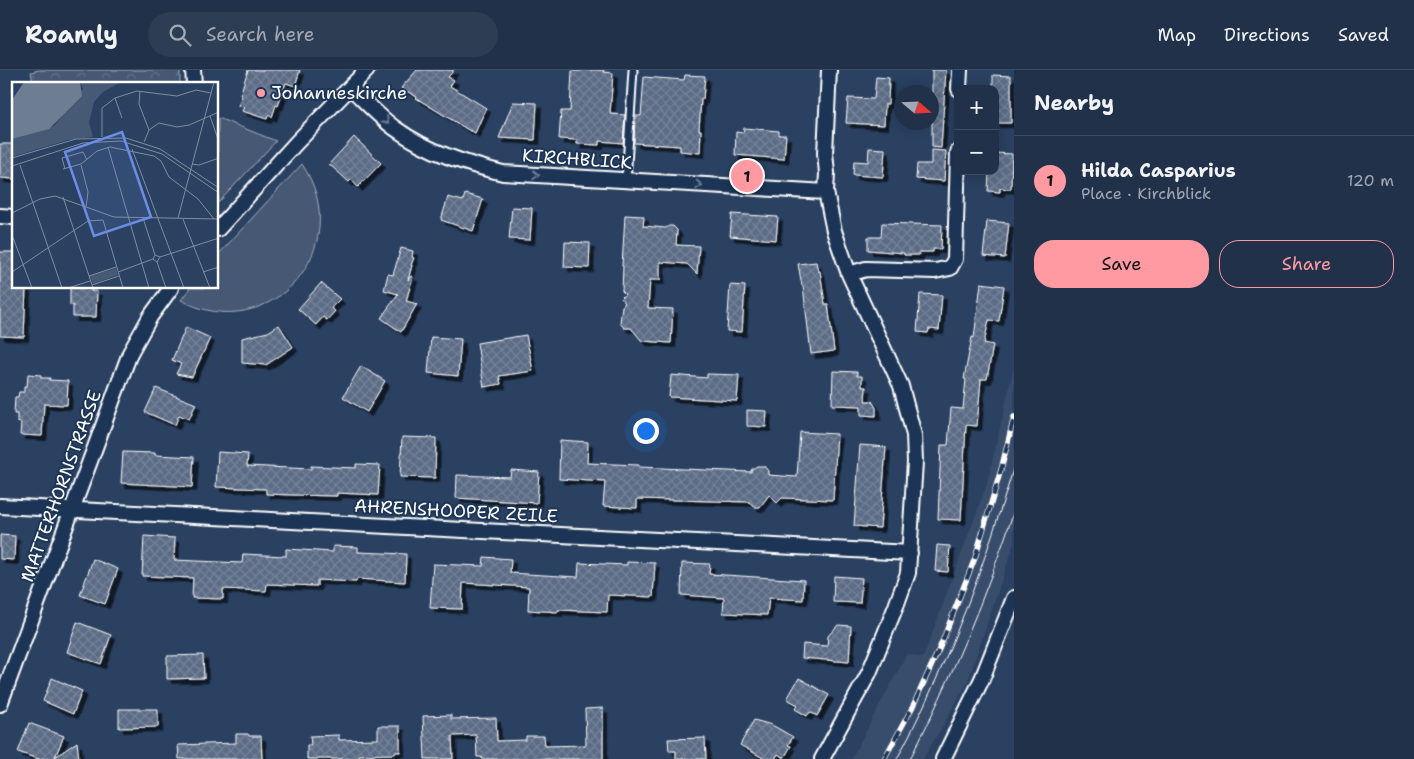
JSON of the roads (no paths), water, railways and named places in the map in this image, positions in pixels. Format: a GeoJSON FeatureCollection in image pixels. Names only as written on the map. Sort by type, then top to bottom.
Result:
{"type":"FeatureCollection","features":[{"type":"Feature","properties":{"kind":"street"},"geometry":{"type":"LineString","coordinates":[[219,228],[296,143],[367,70]]}},
{"type":"Feature","properties":{"kind":"street"},"geometry":{"type":"LineString","coordinates":[[822,759],[869,673],[908,573],[915,462],[914,435],[902,386],[849,274],[834,232],[826,192],[825,153],[829,70]]}},
{"type":"Feature","properties":{"kind":"street"},"geometry":{"type":"LineString","coordinates":[[959,85],[960,70]]}},
{"type":"Feature","properties":{"kind":"street","name":"KIRCHBLICK"},"geometry":{"type":"LineString","coordinates":[[351,88],[395,129],[411,138],[452,159],[504,173],[826,192]]}},
{"type":"Feature","properties":{"kind":"street"},"geometry":{"type":"LineString","coordinates":[[849,274],[866,269],[935,271],[950,268],[955,259],[957,175]]}},
{"type":"Feature","properties":{"kind":"street","name":"MATTERHORNSTRASSE"},"geometry":{"type":"LineString","coordinates":[[0,704],[130,353],[150,317],[170,289]]}},
{"type":"Feature","properties":{"kind":"street","name":"AHRENSHOOPER ZEILE"},"geometry":{"type":"LineString","coordinates":[[0,506],[910,553]]}},
{"type":"Feature","properties":{"kind":"street"},"geometry":{"type":"LineString","coordinates":[[943,759],[982,680],[1014,598]]}},
{"type":"Feature","properties":{"kind":"street"},"geometry":{"type":"LineString","coordinates":[[0,663],[14,664]]}},
{"type":"Feature","properties":{"kind":"lane"},"geometry":{"type":"LineString","coordinates":[[626,181],[633,70]]}},
{"type":"Feature","properties":{"kind":"tram line"},"geometry":{"type":"LineString","coordinates":[[897,759],[940,671],[965,612],[1014,466]]}},
{"type":"Feature","properties":{"kind":"tram line"},"geometry":{"type":"LineString","coordinates":[[910,759],[967,637],[1014,511]]}},
{"type":"Feature","properties":{"kind":"railway"},"geometry":{"type":"LineString","coordinates":[[884,759],[912,708],[940,647],[975,558],[1014,417]]}},
{"type":"Feature","properties":{"kind":"place","name":"Johanneskirche"},"geometry":{"type":"Point","coordinates":[261,93]}},
{"type":"Feature","properties":{"kind":"place","name":"Hilda Casparius"},"geometry":{"type":"Point","coordinates":[747,176]}}]}
